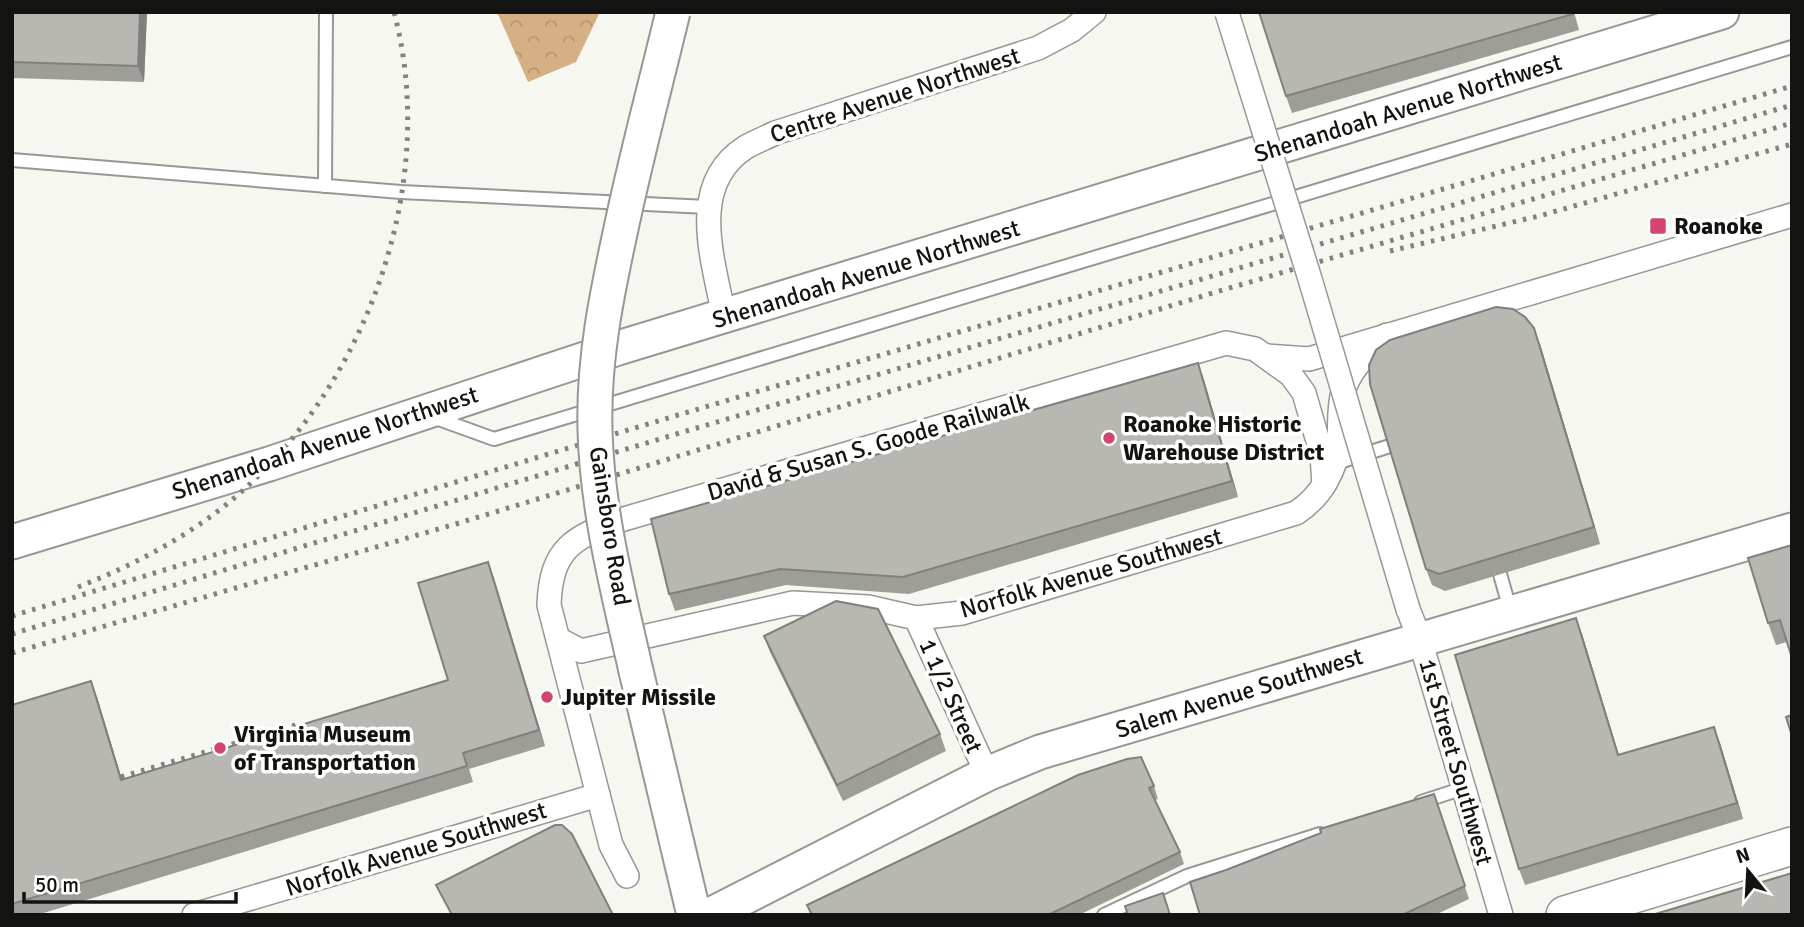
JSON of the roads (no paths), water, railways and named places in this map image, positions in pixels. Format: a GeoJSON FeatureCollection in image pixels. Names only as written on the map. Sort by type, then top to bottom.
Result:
{"type":"FeatureCollection","features":[{"type":"Feature","properties":{"kind":"main road"},"geometry":{"type":"LineString","coordinates":[[1565,915],[1792,846]]}},
{"type":"Feature","properties":{"kind":"street","name":"Gainsboro Road"},"geometry":{"type":"LineString","coordinates":[[673,12],[605,301],[596,366],[595,431],[600,497],[608,545],[694,915]]}},
{"type":"Feature","properties":{"kind":"street","name":"Centre Avenue Northwest"},"geometry":{"type":"LineString","coordinates":[[724,317],[707,207],[713,186],[726,164],[745,148],[775,133],[1038,48],[1072,30],[1094,12]]}},
{"type":"Feature","properties":{"kind":"street","name":"Shenandoah Avenue Northwest"},"geometry":{"type":"LineString","coordinates":[[12,542],[269,464],[618,348],[1722,12]]}},
{"type":"Feature","properties":{"kind":"street","name":"1st Street Southwest"},"geometry":{"type":"LineString","coordinates":[[1227,13],[1310,279],[1408,609],[1420,640],[1501,915]]}},
{"type":"Feature","properties":{"kind":"street","name":"Norfolk Avenue Southwest"},"geometry":{"type":"LineString","coordinates":[[1267,356],[1309,359],[1792,215]]}},
{"type":"Feature","properties":{"kind":"street","name":"Norfolk Avenue Southwest"},"geometry":{"type":"LineString","coordinates":[[558,639],[581,651],[793,603],[868,607],[916,618],[962,613],[1296,513],[1309,505],[1336,463],[1342,394],[1359,360],[1387,335]]}},
{"type":"Feature","properties":{"kind":"street","name":"David & Susan S. Goode Railwalk"},"geometry":{"type":"LineString","coordinates":[[627,876],[611,845],[549,605],[550,582],[557,559],[576,540],[600,527],[624,519],[1226,343],[1255,348],[1267,356]]}},
{"type":"Feature","properties":{"kind":"street"},"geometry":{"type":"LineString","coordinates":[[1267,356],[1291,375],[1304,393],[1322,454],[1324,485]]}},
{"type":"Feature","properties":{"kind":"street","name":"Salem Avenue Southwest"},"geometry":{"type":"LineString","coordinates":[[709,915],[987,774],[1040,752],[1792,530]]}},
{"type":"Feature","properties":{"kind":"street","name":"1 1/2 Street"},"geometry":{"type":"LineString","coordinates":[[916,618],[987,774]]}},
{"type":"Feature","properties":{"kind":"street","name":"Norfolk Avenue Southwest"},"geometry":{"type":"LineString","coordinates":[[194,915],[598,795]]}},
{"type":"Feature","properties":{"kind":"lane"},"geometry":{"type":"LineString","coordinates":[[325,186],[326,12]]}},
{"type":"Feature","properties":{"kind":"lane"},"geometry":{"type":"LineString","coordinates":[[421,412],[494,439],[1792,47]]}},
{"type":"Feature","properties":{"kind":"lane"},"geometry":{"type":"LineString","coordinates":[[12,160],[325,186],[707,207]]}},
{"type":"Feature","properties":{"kind":"lane"},"geometry":{"type":"LineString","coordinates":[[1336,463],[1390,446]]}},
{"type":"Feature","properties":{"kind":"lane"},"geometry":{"type":"LineString","coordinates":[[1500,574],[1511,613]]}},
{"type":"Feature","properties":{"kind":"lane"},"geometry":{"type":"LineString","coordinates":[[1404,807],[1464,788]]}},
{"type":"Feature","properties":{"kind":"lane"},"geometry":{"type":"LineString","coordinates":[[1104,915],[1187,876],[1327,832]]}},
{"type":"Feature","properties":{"kind":"railway"},"geometry":{"type":"LineString","coordinates":[[78,587],[153,553],[222,508],[272,462],[315,408],[351,349],[378,284],[397,217],[407,148],[406,79],[394,12]]}},
{"type":"Feature","properties":{"kind":"railway"},"geometry":{"type":"LineString","coordinates":[[12,616],[678,415],[1792,86]]}},
{"type":"Feature","properties":{"kind":"railway"},"geometry":{"type":"LineString","coordinates":[[12,634],[683,432],[1792,105]]}},
{"type":"Feature","properties":{"kind":"railway"},"geometry":{"type":"LineString","coordinates":[[12,653],[459,523],[1216,292],[1792,123]]}},
{"type":"Feature","properties":{"kind":"railway"},"geometry":{"type":"LineString","coordinates":[[1390,251],[1539,216],[1792,144]]}},
{"type":"Feature","properties":{"kind":"railway"},"geometry":{"type":"LineString","coordinates":[[121,777],[299,724]]}},
{"type":"Feature","properties":{"kind":"place","name":"Roanoke"},"geometry":{"type":"Point","coordinates":[1658,226]}},
{"type":"Feature","properties":{"kind":"place","name":"Roanoke Historic Warehouse District"},"geometry":{"type":"Point","coordinates":[1109,438]}},
{"type":"Feature","properties":{"kind":"place","name":"Jupiter Missile"},"geometry":{"type":"Point","coordinates":[547,697]}},
{"type":"Feature","properties":{"kind":"place","name":"Virginia Museum of Transportation"},"geometry":{"type":"Point","coordinates":[220,748]}}]}
